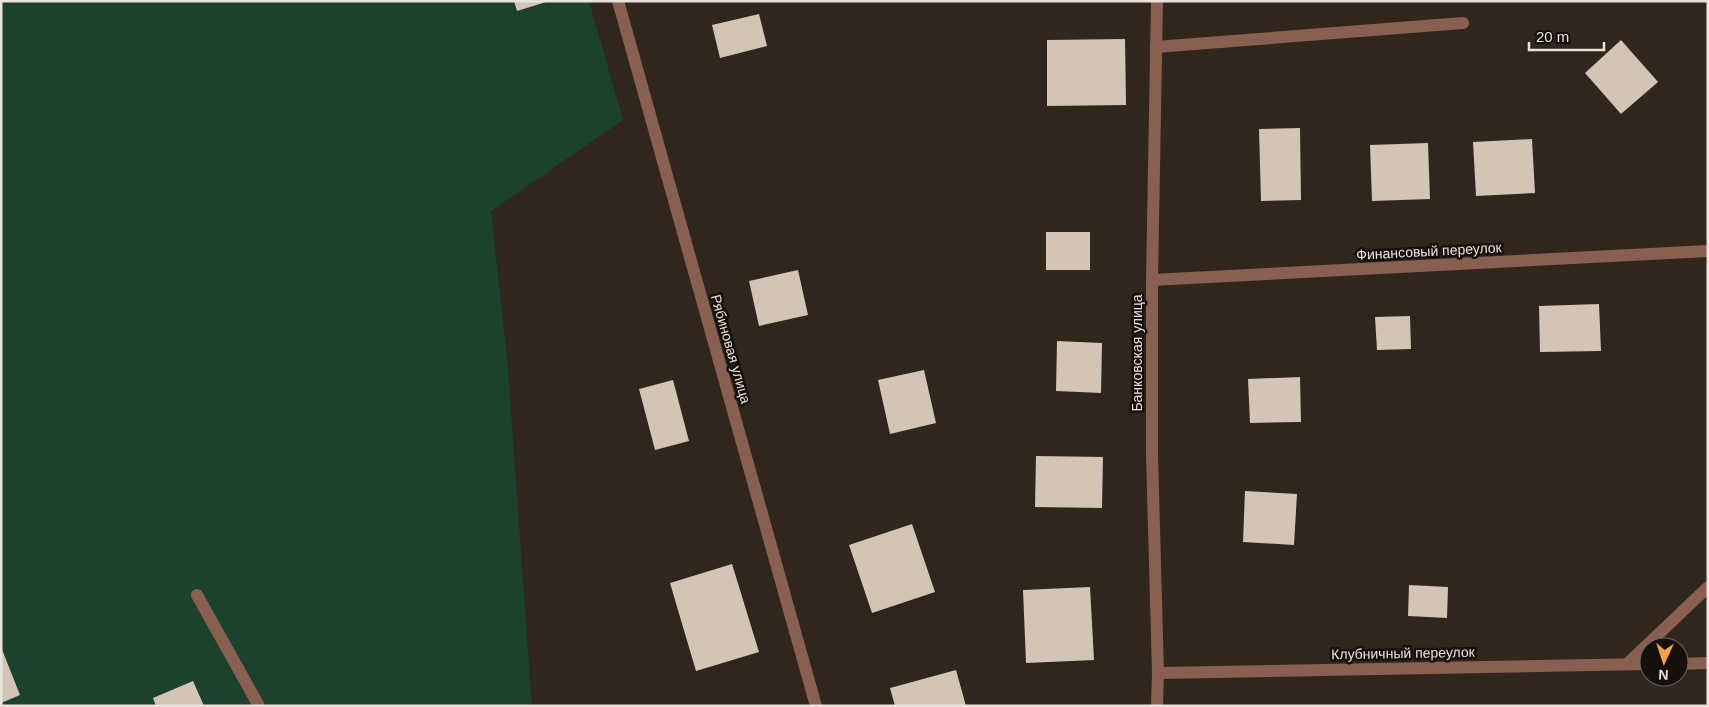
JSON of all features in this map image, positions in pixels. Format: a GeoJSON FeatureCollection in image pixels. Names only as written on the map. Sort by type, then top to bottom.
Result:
{"type":"FeatureCollection","features":[{"type":"Feature","properties":{"kind":"street","name":"Рябиновая улица"},"geometry":{"type":"LineString","coordinates":[[618,1],[816,706]]}},
{"type":"Feature","properties":{"kind":"street","name":"Банковская улица"},"geometry":{"type":"LineString","coordinates":[[1157,1],[1152,280],[1152,455],[1158,673],[1157,706]]}},
{"type":"Feature","properties":{"kind":"street"},"geometry":{"type":"LineString","coordinates":[[1156,47],[1463,23]]}},
{"type":"Feature","properties":{"kind":"street","name":"Финансовый переулок"},"geometry":{"type":"LineString","coordinates":[[1152,280],[1708,251]]}},
{"type":"Feature","properties":{"kind":"street"},"geometry":{"type":"LineString","coordinates":[[1627,664],[1708,587]]}},
{"type":"Feature","properties":{"kind":"street"},"geometry":{"type":"LineString","coordinates":[[197,595],[259,706]]}},
{"type":"Feature","properties":{"kind":"street"},"geometry":{"type":"LineString","coordinates":[[1689,664],[1708,663]]}},
{"type":"Feature","properties":{"kind":"street","name":"Клубничный переулок"},"geometry":{"type":"LineString","coordinates":[[1158,673],[1639,664]]}},
{"type":"Feature","properties":{"kind":"green space"},"geometry":{"type":"Polygon","coordinates":[[[1,1],[589,1],[623,120],[491,211],[507,356],[532,706],[1,706],[1,1]]]}},
{"type":"Feature","properties":{"kind":"building"},"geometry":{"type":"Polygon","coordinates":[[[514,1],[546,1],[546,2],[517,11],[514,1]]]}},
{"type":"Feature","properties":{"kind":"building"},"geometry":{"type":"Polygon","coordinates":[[[759,14],[767,46],[720,58],[712,25],[759,14]]]}},
{"type":"Feature","properties":{"kind":"building"},"geometry":{"type":"Polygon","coordinates":[[[1125,39],[1126,105],[1047,106],[1047,40],[1125,39]]]}},
{"type":"Feature","properties":{"kind":"building"},"geometry":{"type":"Polygon","coordinates":[[[1621,40],[1658,82],[1621,114],[1585,73],[1621,40]]]}},
{"type":"Feature","properties":{"kind":"building"},"geometry":{"type":"Polygon","coordinates":[[[1300,128],[1301,200],[1261,201],[1259,129],[1300,128]]]}},
{"type":"Feature","properties":{"kind":"building"},"geometry":{"type":"Polygon","coordinates":[[[1532,139],[1535,193],[1476,196],[1473,142],[1532,139]]]}},
{"type":"Feature","properties":{"kind":"building"},"geometry":{"type":"Polygon","coordinates":[[[1428,143],[1430,199],[1372,201],[1370,145],[1428,143]]]}},
{"type":"Feature","properties":{"kind":"building"},"geometry":{"type":"Polygon","coordinates":[[[1046,232],[1090,232],[1090,270],[1046,270],[1046,232]]]}},
{"type":"Feature","properties":{"kind":"building"},"geometry":{"type":"Polygon","coordinates":[[[798,270],[808,315],[759,326],[749,281],[798,270]]]}},
{"type":"Feature","properties":{"kind":"building"},"geometry":{"type":"Polygon","coordinates":[[[1599,304],[1601,351],[1540,352],[1539,306],[1599,304]]]}},
{"type":"Feature","properties":{"kind":"building"},"geometry":{"type":"Polygon","coordinates":[[[1410,316],[1411,349],[1377,350],[1375,317],[1410,316]]]}},
{"type":"Feature","properties":{"kind":"building"},"geometry":{"type":"Polygon","coordinates":[[[1057,341],[1102,343],[1101,393],[1056,391],[1057,341]]]}},
{"type":"Feature","properties":{"kind":"building"},"geometry":{"type":"Polygon","coordinates":[[[924,370],[936,423],[890,434],[878,380],[924,370]]]}},
{"type":"Feature","properties":{"kind":"building"},"geometry":{"type":"Polygon","coordinates":[[[1300,377],[1301,422],[1250,423],[1248,379],[1300,377]]]}},
{"type":"Feature","properties":{"kind":"building"},"geometry":{"type":"Polygon","coordinates":[[[673,380],[689,441],[655,450],[639,389],[673,380]]]}},
{"type":"Feature","properties":{"kind":"building"},"geometry":{"type":"Polygon","coordinates":[[[1036,456],[1103,457],[1102,508],[1035,507],[1036,456]]]}},
{"type":"Feature","properties":{"kind":"building"},"geometry":{"type":"Polygon","coordinates":[[[1245,491],[1297,494],[1294,545],[1243,542],[1245,491]]]}},
{"type":"Feature","properties":{"kind":"building"},"geometry":{"type":"Polygon","coordinates":[[[912,524],[935,592],[872,613],[849,545],[912,524]]]}},
{"type":"Feature","properties":{"kind":"building"},"geometry":{"type":"Polygon","coordinates":[[[732,564],[759,652],[696,671],[670,583],[732,564]]]}},
{"type":"Feature","properties":{"kind":"building"},"geometry":{"type":"Polygon","coordinates":[[[1409,585],[1448,587],[1447,618],[1408,616],[1409,585]]]}},
{"type":"Feature","properties":{"kind":"building"},"geometry":{"type":"Polygon","coordinates":[[[1090,587],[1094,660],[1026,663],[1023,590],[1090,587]]]}},
{"type":"Feature","properties":{"kind":"building"},"geometry":{"type":"Polygon","coordinates":[[[1,647],[20,695],[1,703],[1,647]]]}},
{"type":"Feature","properties":{"kind":"building"},"geometry":{"type":"Polygon","coordinates":[[[956,670],[966,706],[895,706],[890,688],[956,670]]]}},
{"type":"Feature","properties":{"kind":"building"},"geometry":{"type":"Polygon","coordinates":[[[193,681],[204,706],[156,706],[153,698],[193,681]]]}}]}
